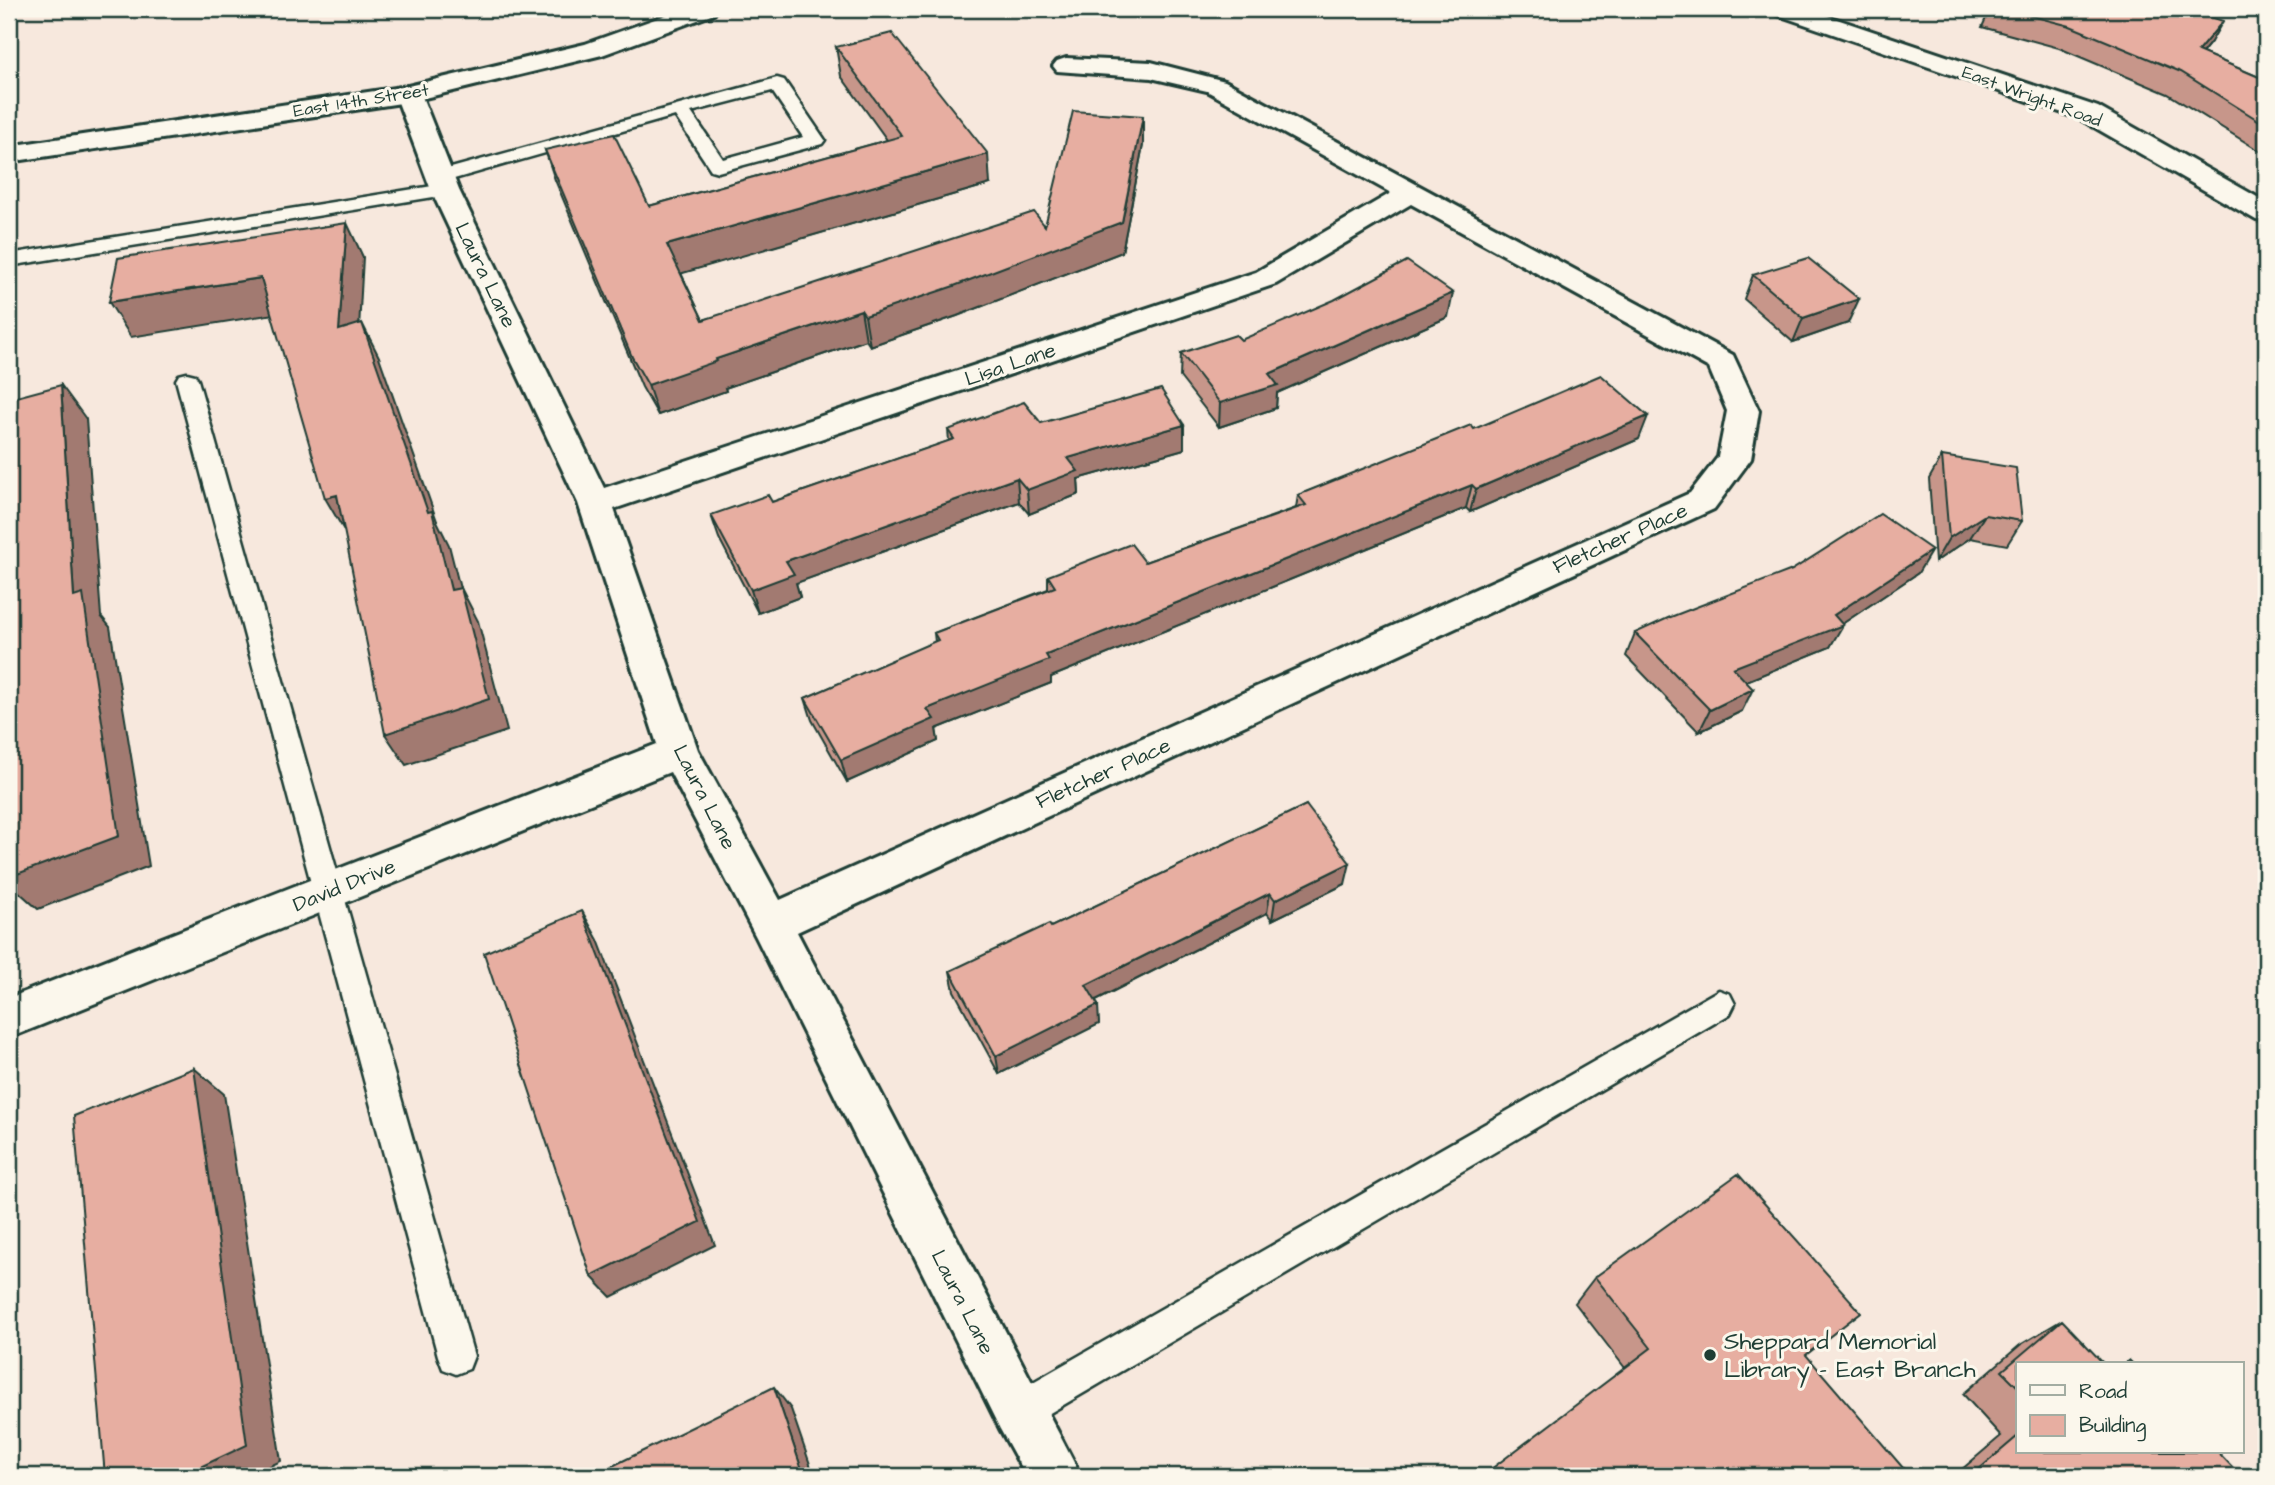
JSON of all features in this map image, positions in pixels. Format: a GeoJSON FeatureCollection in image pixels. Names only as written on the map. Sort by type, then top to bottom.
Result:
{"type":"FeatureCollection","features":[{"type":"Feature","properties":{"kind":"street","name":"East 14th Street"},"geometry":{"type":"LineString","coordinates":[[9,154],[408,94],[593,50],[705,9]]}},
{"type":"Feature","properties":{"kind":"street","name":"East Wright Road"},"geometry":{"type":"LineString","coordinates":[[1784,9],[2089,113],[2266,214]]}},
{"type":"Feature","properties":{"kind":"street"},"geometry":{"type":"LineString","coordinates":[[1843,29],[1865,9]]}},
{"type":"Feature","properties":{"kind":"street","name":"Fletcher Place"},"geometry":{"type":"LineString","coordinates":[[771,924],[1702,501],[1734,459],[1743,411],[1722,362],[1216,86],[1151,70],[1066,66]]}},
{"type":"Feature","properties":{"kind":"street","name":"Laura Lane"},"geometry":{"type":"LineString","coordinates":[[408,94],[443,184],[595,503],[679,752],[771,924],[1018,1411],[1055,1476]]}},
{"type":"Feature","properties":{"kind":"street","name":"Lisa Lane"},"geometry":{"type":"LineString","coordinates":[[595,503],[1266,278],[1410,193]]}},
{"type":"Feature","properties":{"kind":"street","name":"David Drive"},"geometry":{"type":"LineString","coordinates":[[9,1018],[679,752]]}},
{"type":"Feature","properties":{"kind":"lane"},"geometry":{"type":"LineString","coordinates":[[9,260],[443,184],[680,109],[777,84],[815,140],[718,166],[680,109]]}},
{"type":"Feature","properties":{"kind":"lane"},"geometry":{"type":"LineString","coordinates":[[187,380],[456,1356]]}},
{"type":"Feature","properties":{"kind":"lane"},"geometry":{"type":"LineString","coordinates":[[1018,1411],[1719,1003]]}},
{"type":"Feature","properties":{"kind":"building"},"geometry":{"type":"Polygon","coordinates":[[[2005,9],[2186,9],[2223,21],[2198,51],[2266,80],[2266,125],[2181,72],[2070,26],[2005,9]]]}},
{"type":"Feature","properties":{"kind":"building"},"geometry":{"type":"Polygon","coordinates":[[[892,33],[988,154],[667,245],[703,320],[1034,212],[1045,226],[1073,111],[1143,116],[1122,222],[954,286],[865,316],[861,310],[648,385],[632,357],[545,150],[614,134],[649,206],[902,136],[836,47],[892,33]]]}},
{"type":"Feature","properties":{"kind":"building"},"geometry":{"type":"Polygon","coordinates":[[[347,223],[339,330],[362,323],[428,512],[432,511],[451,590],[461,588],[489,699],[385,734],[337,495],[325,498],[261,278],[109,302],[118,258],[347,223]]]}},
{"type":"Feature","properties":{"kind":"building"},"geometry":{"type":"Polygon","coordinates":[[[1808,258],[1859,299],[1803,318],[1753,275],[1808,258]]]}},
{"type":"Feature","properties":{"kind":"building"},"geometry":{"type":"Polygon","coordinates":[[[1407,261],[1453,293],[1269,374],[1278,385],[1220,403],[1181,353],[1236,335],[1241,340],[1334,300],[1407,261]]]}},
{"type":"Feature","properties":{"kind":"building"},"geometry":{"type":"Polygon","coordinates":[[[1601,375],[1648,416],[1476,489],[1472,485],[1046,655],[1049,660],[927,709],[934,719],[841,760],[805,698],[938,640],[934,633],[1055,587],[1048,576],[1131,544],[1145,562],[1306,505],[1298,495],[1471,425],[1474,429],[1601,375]]]}},
{"type":"Feature","properties":{"kind":"building"},"geometry":{"type":"Polygon","coordinates":[[[61,385],[74,597],[83,594],[119,836],[9,877],[9,399],[61,385]]]}},
{"type":"Feature","properties":{"kind":"building"},"geometry":{"type":"Polygon","coordinates":[[[1161,389],[1184,425],[1068,458],[1078,471],[1027,490],[1017,478],[786,561],[794,574],[751,590],[711,515],[768,495],[772,502],[954,439],[948,430],[1024,402],[1041,423],[1161,389]]]}},
{"type":"Feature","properties":{"kind":"building"},"geometry":{"type":"Polygon","coordinates":[[[1942,456],[2016,468],[2022,521],[1985,515],[1949,538],[1942,456]]]}},
{"type":"Feature","properties":{"kind":"building"},"geometry":{"type":"Polygon","coordinates":[[[1880,514],[1932,550],[1834,615],[1843,625],[1733,668],[1753,689],[1710,710],[1635,633],[1792,570],[1880,514]]]}},
{"type":"Feature","properties":{"kind":"building"},"geometry":{"type":"Polygon","coordinates":[[[1306,805],[1350,863],[1275,900],[1270,893],[1086,985],[1098,1005],[996,1056],[950,971],[1049,924],[1051,927],[1306,805]]]}},
{"type":"Feature","properties":{"kind":"building"},"geometry":{"type":"Polygon","coordinates":[[[582,911],[700,1222],[591,1276],[484,953],[582,911]]]}},
{"type":"Feature","properties":{"kind":"building"},"geometry":{"type":"Polygon","coordinates":[[[194,1068],[247,1445],[181,1476],[105,1476],[74,1116],[194,1068]]]}},
{"type":"Feature","properties":{"kind":"building","name":"Sheppard Memorial Library - East Branch"},"geometry":{"type":"Polygon","coordinates":[[[1738,1174],[1861,1312],[1806,1355],[1910,1476],[1482,1476],[1651,1348],[1595,1277],[1738,1174]]]}},
{"type":"Feature","properties":{"kind":"building"},"geometry":{"type":"Polygon","coordinates":[[[2062,1320],[2102,1362],[2016,1362],[2016,1385],[2002,1371],[2062,1320]]]}},
{"type":"Feature","properties":{"kind":"building"},"geometry":{"type":"Polygon","coordinates":[[[774,1387],[804,1476],[592,1476],[774,1387]]]}},
{"type":"Feature","properties":{"kind":"building"},"geometry":{"type":"Polygon","coordinates":[[[2016,1438],[2016,1454],[2220,1454],[2241,1476],[1971,1476],[2016,1438]]]}},
{"type":"Feature","properties":{"kind":"place","name":"Sheppard Memorial Library - East Branch"},"geometry":{"type":"Point","coordinates":[1710,1355]}}]}
